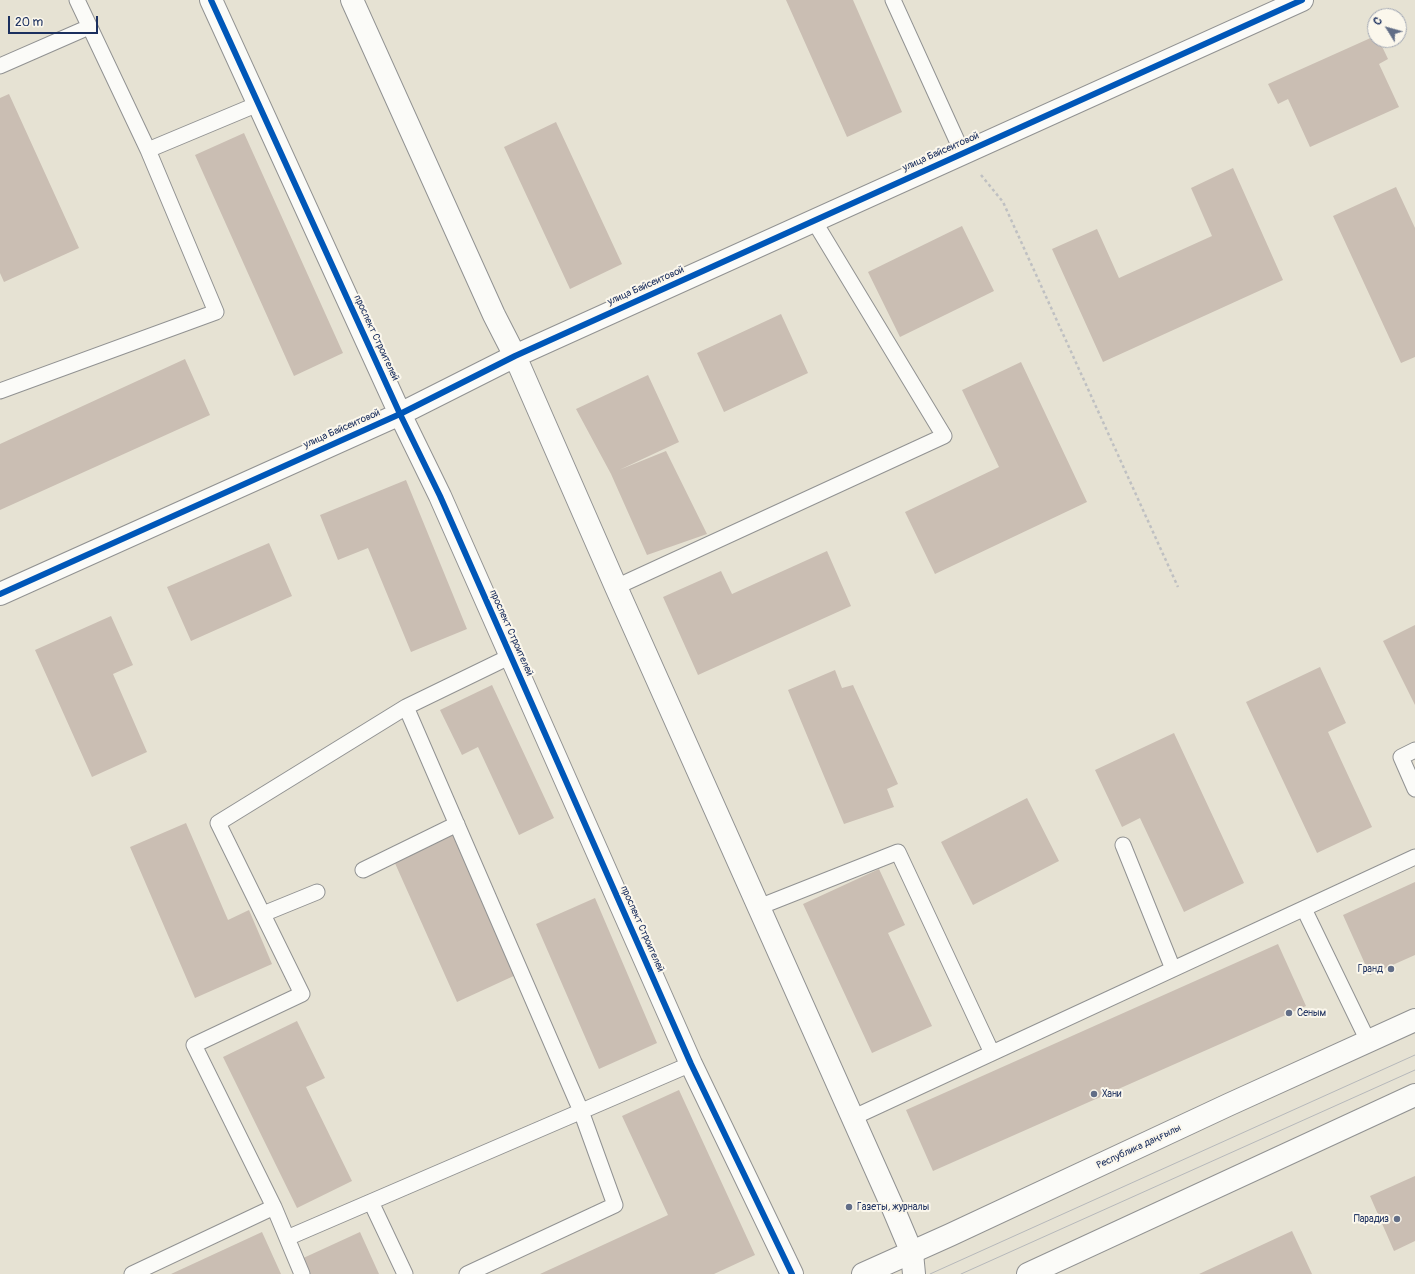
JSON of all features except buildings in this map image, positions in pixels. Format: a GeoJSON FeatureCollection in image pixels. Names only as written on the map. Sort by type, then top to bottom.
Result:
{"type":"FeatureCollection","features":[{"type":"Feature","properties":{"kind":"street","name":"проспект Строителей"},"geometry":{"type":"LineString","coordinates":[[211,0],[400,414],[440,496],[691,1064],[792,1274]]}},
{"type":"Feature","properties":{"kind":"street"},"geometry":{"type":"LineString","coordinates":[[352,0],[494,315],[515,356],[912,1253],[914,1274]]}},
{"type":"Feature","properties":{"kind":"street","name":"улица Байсеитовой"},"geometry":{"type":"LineString","coordinates":[[0,594],[400,414],[515,356],[1302,0]]}},
{"type":"Feature","properties":{"kind":"street","name":"Республика даңғылы"},"geometry":{"type":"LineString","coordinates":[[863,1274],[912,1253],[1415,1020]]}},
{"type":"Feature","properties":{"kind":"street"},"geometry":{"type":"LineString","coordinates":[[1028,1274],[1415,1095]]}},
{"type":"Feature","properties":{"kind":"lane"},"geometry":{"type":"LineString","coordinates":[[0,391],[216,312],[148,150],[77,0]]}},
{"type":"Feature","properties":{"kind":"lane"},"geometry":{"type":"LineString","coordinates":[[893,0],[963,154]]}},
{"type":"Feature","properties":{"kind":"lane"},"geometry":{"type":"LineString","coordinates":[[0,66],[89,27]]}},
{"type":"Feature","properties":{"kind":"lane"},"geometry":{"type":"LineString","coordinates":[[148,150],[258,104]]}},
{"type":"Feature","properties":{"kind":"lane"},"geometry":{"type":"LineString","coordinates":[[616,587],[944,436],[814,221]]}},
{"type":"Feature","properties":{"kind":"lane"},"geometry":{"type":"LineString","coordinates":[[302,1274],[274,1207],[194,1046],[302,994],[218,823],[406,707],[511,656]]}},
{"type":"Feature","properties":{"kind":"lane"},"geometry":{"type":"LineString","coordinates":[[406,707],[581,1111],[615,1205],[467,1274]]}},
{"type":"Feature","properties":{"kind":"lane"},"geometry":{"type":"LineString","coordinates":[[1415,750],[1401,757],[1415,789]]}},
{"type":"Feature","properties":{"kind":"lane"},"geometry":{"type":"LineString","coordinates":[[363,870],[456,824]]}},
{"type":"Feature","properties":{"kind":"lane"},"geometry":{"type":"LineString","coordinates":[[1124,845],[1173,969]]}},
{"type":"Feature","properties":{"kind":"lane"},"geometry":{"type":"LineString","coordinates":[[759,907],[898,852],[992,1053]]}},
{"type":"Feature","properties":{"kind":"lane"},"geometry":{"type":"LineString","coordinates":[[852,1118],[1415,857]]}},
{"type":"Feature","properties":{"kind":"lane"},"geometry":{"type":"LineString","coordinates":[[262,914],[317,892]]}},
{"type":"Feature","properties":{"kind":"lane"},"geometry":{"type":"LineString","coordinates":[[1304,909],[1368,1041]]}},
{"type":"Feature","properties":{"kind":"lane"},"geometry":{"type":"LineString","coordinates":[[287,1238],[691,1064]]}},
{"type":"Feature","properties":{"kind":"lane"},"geometry":{"type":"LineString","coordinates":[[371,1202],[405,1274]]}},
{"type":"Feature","properties":{"kind":"lane"},"geometry":{"type":"LineString","coordinates":[[132,1274],[274,1207]]}},
{"type":"Feature","properties":{"kind":"path"},"geometry":{"type":"LineString","coordinates":[[963,154],[1003,202],[1178,587]]}},
{"type":"Feature","properties":{"kind":"tram line"},"geometry":{"type":"LineString","coordinates":[[930,1274],[1415,1055]]}},
{"type":"Feature","properties":{"kind":"tram line"},"geometry":{"type":"LineString","coordinates":[[961,1274],[1415,1070]]}},
{"type":"Feature","properties":{"kind":"cycle path"},"geometry":{"type":"LineString","coordinates":[[211,0],[400,414],[440,496],[691,1064],[792,1274]]}},
{"type":"Feature","properties":{"kind":"cycle path"},"geometry":{"type":"LineString","coordinates":[[0,594],[400,414],[515,356],[1302,0]]}},
{"type":"Feature","properties":{"kind":"place","name":"Гранд"},"geometry":{"type":"Point","coordinates":[1391,969]}},
{"type":"Feature","properties":{"kind":"place","name":"Сеным"},"geometry":{"type":"Point","coordinates":[1289,1013]}},
{"type":"Feature","properties":{"kind":"place","name":"Хани"},"geometry":{"type":"Point","coordinates":[1094,1094]}},
{"type":"Feature","properties":{"kind":"place","name":"Газеты, журналы"},"geometry":{"type":"Point","coordinates":[849,1207]}},
{"type":"Feature","properties":{"kind":"place","name":"Парадиз"},"geometry":{"type":"Point","coordinates":[1397,1219]}}]}
